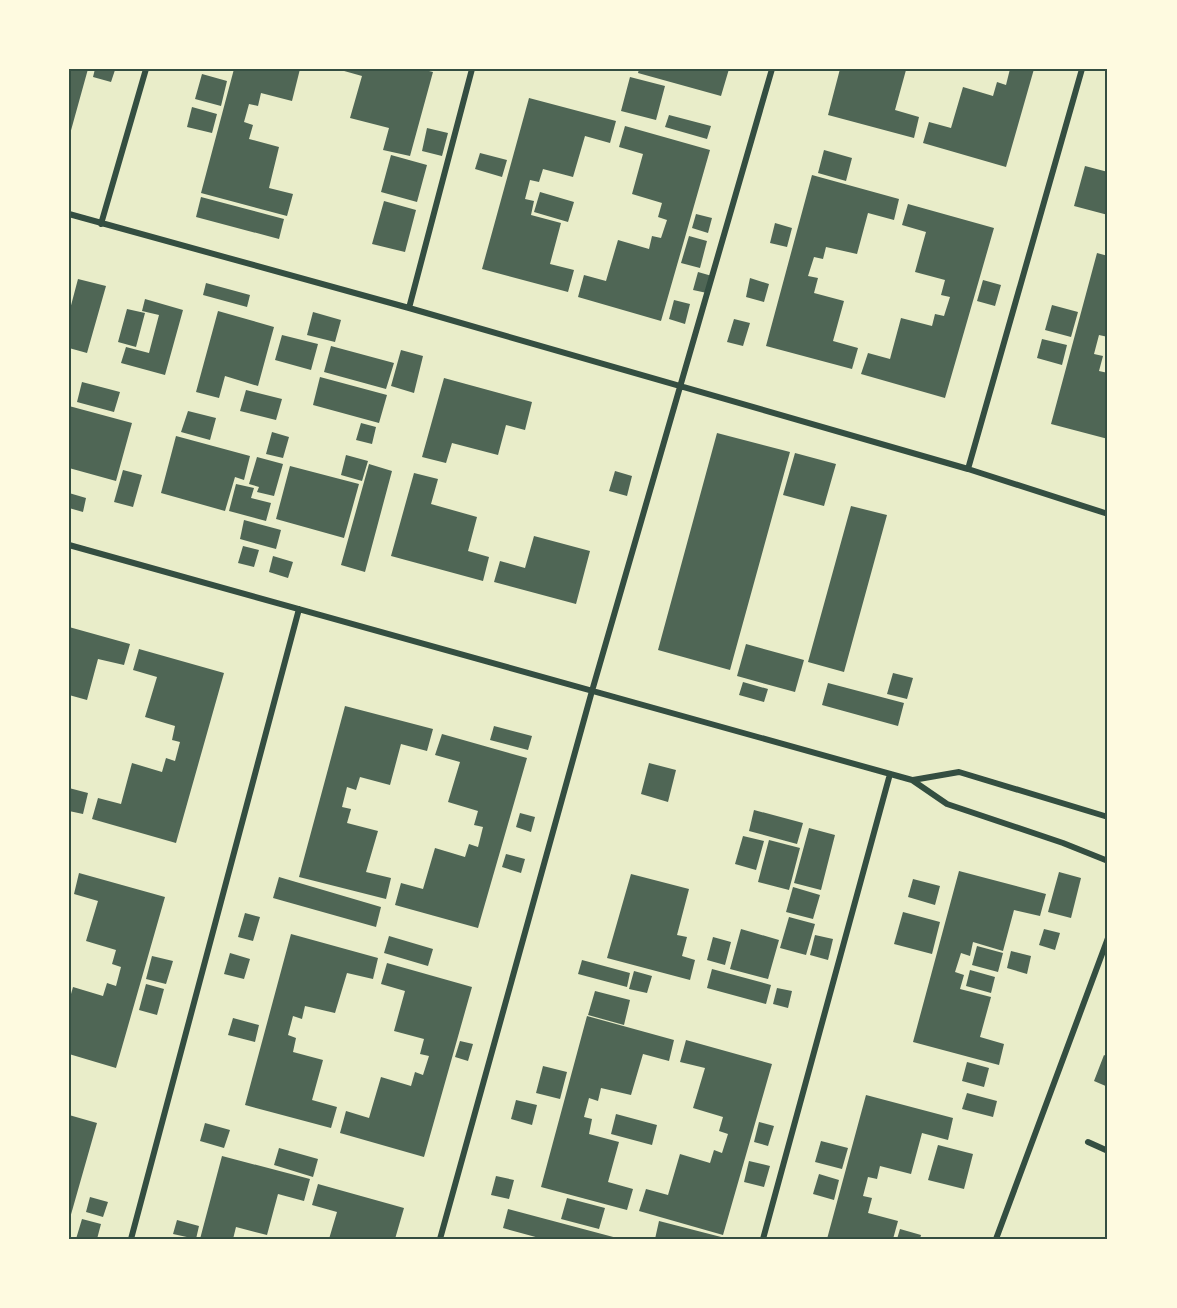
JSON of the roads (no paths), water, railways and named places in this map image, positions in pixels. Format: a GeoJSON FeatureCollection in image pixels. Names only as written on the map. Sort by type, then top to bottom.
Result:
{"type":"FeatureCollection","features":[{"type":"Feature","properties":{"kind":"street"},"geometry":{"type":"LineString","coordinates":[[101,224],[146,69]]}},
{"type":"Feature","properties":{"kind":"street"},"geometry":{"type":"LineString","coordinates":[[409,309],[472,69]]}},
{"type":"Feature","properties":{"kind":"street"},"geometry":{"type":"LineString","coordinates":[[440,1239],[592,691],[772,69]]}},
{"type":"Feature","properties":{"kind":"street"},"geometry":{"type":"LineString","coordinates":[[968,469],[1082,69]]}},
{"type":"Feature","properties":{"kind":"street"},"geometry":{"type":"LineString","coordinates":[[69,214],[968,469],[1108,514]]}},
{"type":"Feature","properties":{"kind":"street"},"geometry":{"type":"LineString","coordinates":[[69,545],[912,780],[947,804],[1063,843],[1108,861]]}},
{"type":"Feature","properties":{"kind":"street"},"geometry":{"type":"LineString","coordinates":[[131,1239],[299,609]]}},
{"type":"Feature","properties":{"kind":"street"},"geometry":{"type":"LineString","coordinates":[[912,780],[959,772],[1108,817]]}},
{"type":"Feature","properties":{"kind":"street"},"geometry":{"type":"LineString","coordinates":[[763,1239],[890,774]]}},
{"type":"Feature","properties":{"kind":"street"},"geometry":{"type":"LineString","coordinates":[[996,1239],[1108,938]]}},
{"type":"Feature","properties":{"kind":"street"},"geometry":{"type":"LineString","coordinates":[[1088,1142],[1108,1151]]}}]}
